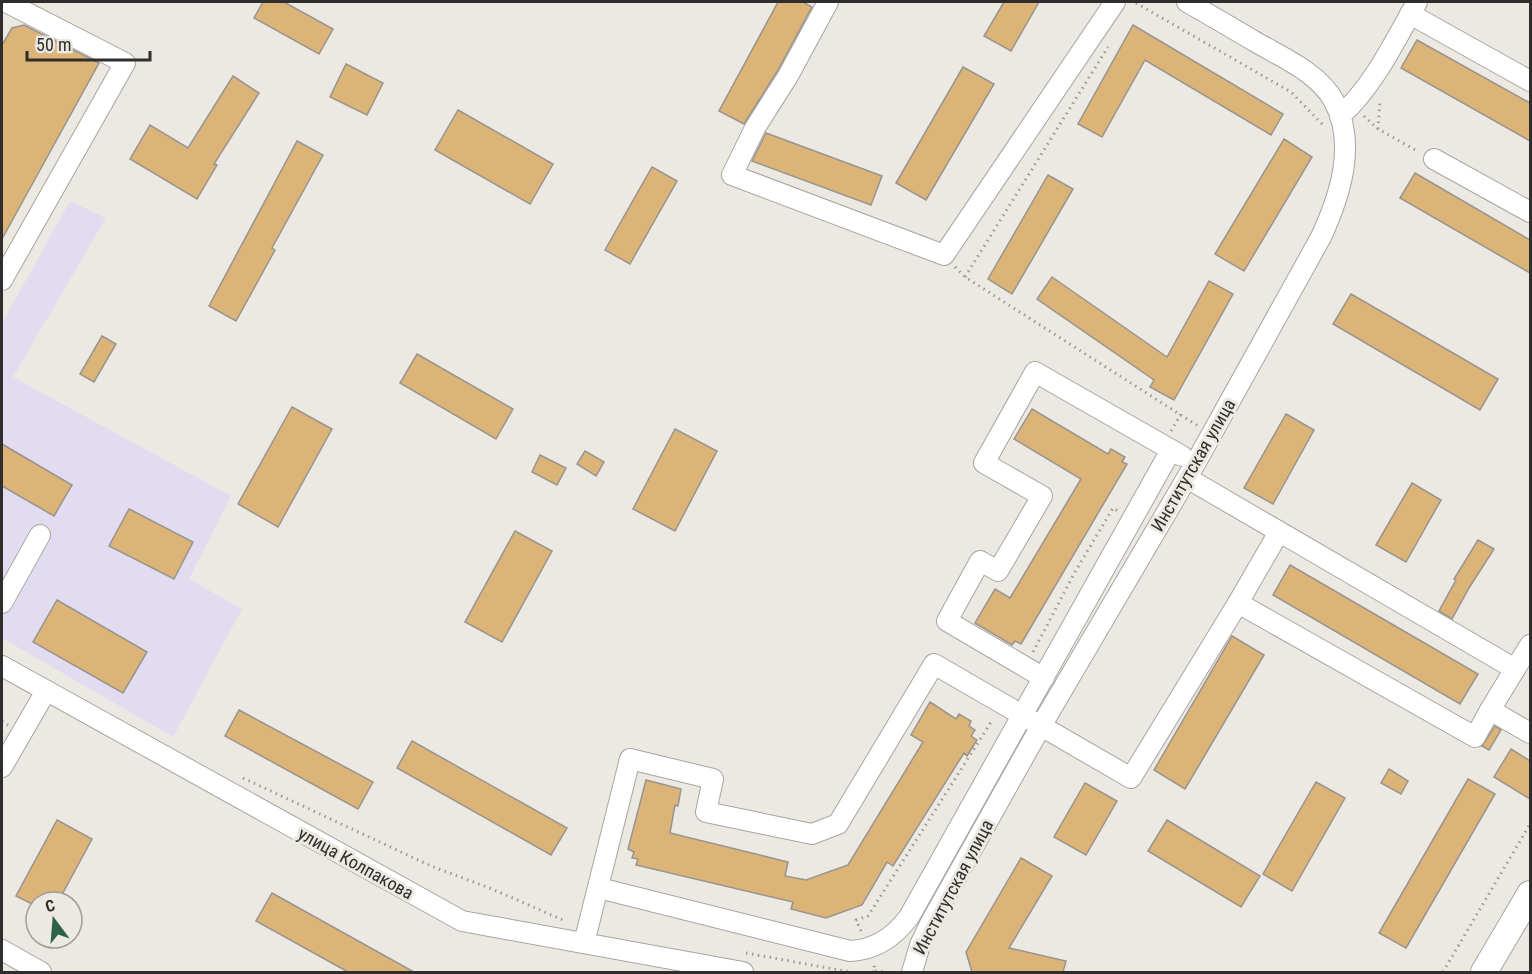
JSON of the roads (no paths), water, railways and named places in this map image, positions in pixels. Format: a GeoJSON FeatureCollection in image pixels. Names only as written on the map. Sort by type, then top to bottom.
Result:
{"type":"FeatureCollection","features":[{"type":"Feature","properties":{"kind":"main road"},"geometry":{"type":"LineString","coordinates":[[1484,972],[1530,894]]}},
{"type":"Feature","properties":{"kind":"street"},"geometry":{"type":"LineString","coordinates":[[2,280],[125,63],[6,2]]}},
{"type":"Feature","properties":{"kind":"street"},"geometry":{"type":"LineString","coordinates":[[828,2],[788,76],[755,128],[732,175],[944,255],[1115,2]]}},
{"type":"Feature","properties":{"kind":"street","name":"Институтская улица"},"geometry":{"type":"LineString","coordinates":[[912,972],[920,945],[930,924],[1041,726],[1191,471],[1321,237],[1331,216],[1343,174],[1343,129],[1346,111],[1310,75],[1187,2]]}},
{"type":"Feature","properties":{"kind":"street"},"geometry":{"type":"LineString","coordinates":[[1346,111],[1381,63],[1413,8],[1530,81]]}},
{"type":"Feature","properties":{"kind":"street"},"geometry":{"type":"LineString","coordinates":[[1434,159],[1530,212]]}},
{"type":"Feature","properties":{"kind":"street"},"geometry":{"type":"LineString","coordinates":[[1044,678],[947,621],[980,561],[998,571],[1042,496],[984,463],[1035,372],[1171,450],[1191,471],[1279,532],[1515,669]]}},
{"type":"Feature","properties":{"kind":"street"},"geometry":{"type":"LineString","coordinates":[[599,888],[840,949],[858,951],[874,946],[892,936],[909,917],[1171,450]]}},
{"type":"Feature","properties":{"kind":"street"},"geometry":{"type":"LineString","coordinates":[[586,937],[630,759],[713,779],[706,812],[812,834],[838,825],[934,664],[1131,778],[1279,532]]}},
{"type":"Feature","properties":{"kind":"street"},"geometry":{"type":"LineString","coordinates":[[2,603],[40,535]]}},
{"type":"Feature","properties":{"kind":"street"},"geometry":{"type":"LineString","coordinates":[[1238,603],[1475,737],[1530,645]]}},
{"type":"Feature","properties":{"kind":"street","name":"улица Колпакова"},"geometry":{"type":"LineString","coordinates":[[2,666],[462,921],[586,937],[744,963]]}},
{"type":"Feature","properties":{"kind":"street"},"geometry":{"type":"LineString","coordinates":[[2,767],[46,691]]}},
{"type":"Feature","properties":{"kind":"street"},"geometry":{"type":"LineString","coordinates":[[1490,710],[1530,733]]}},
{"type":"Feature","properties":{"kind":"street"},"geometry":{"type":"LineString","coordinates":[[2,950],[41,972]]}}]}
